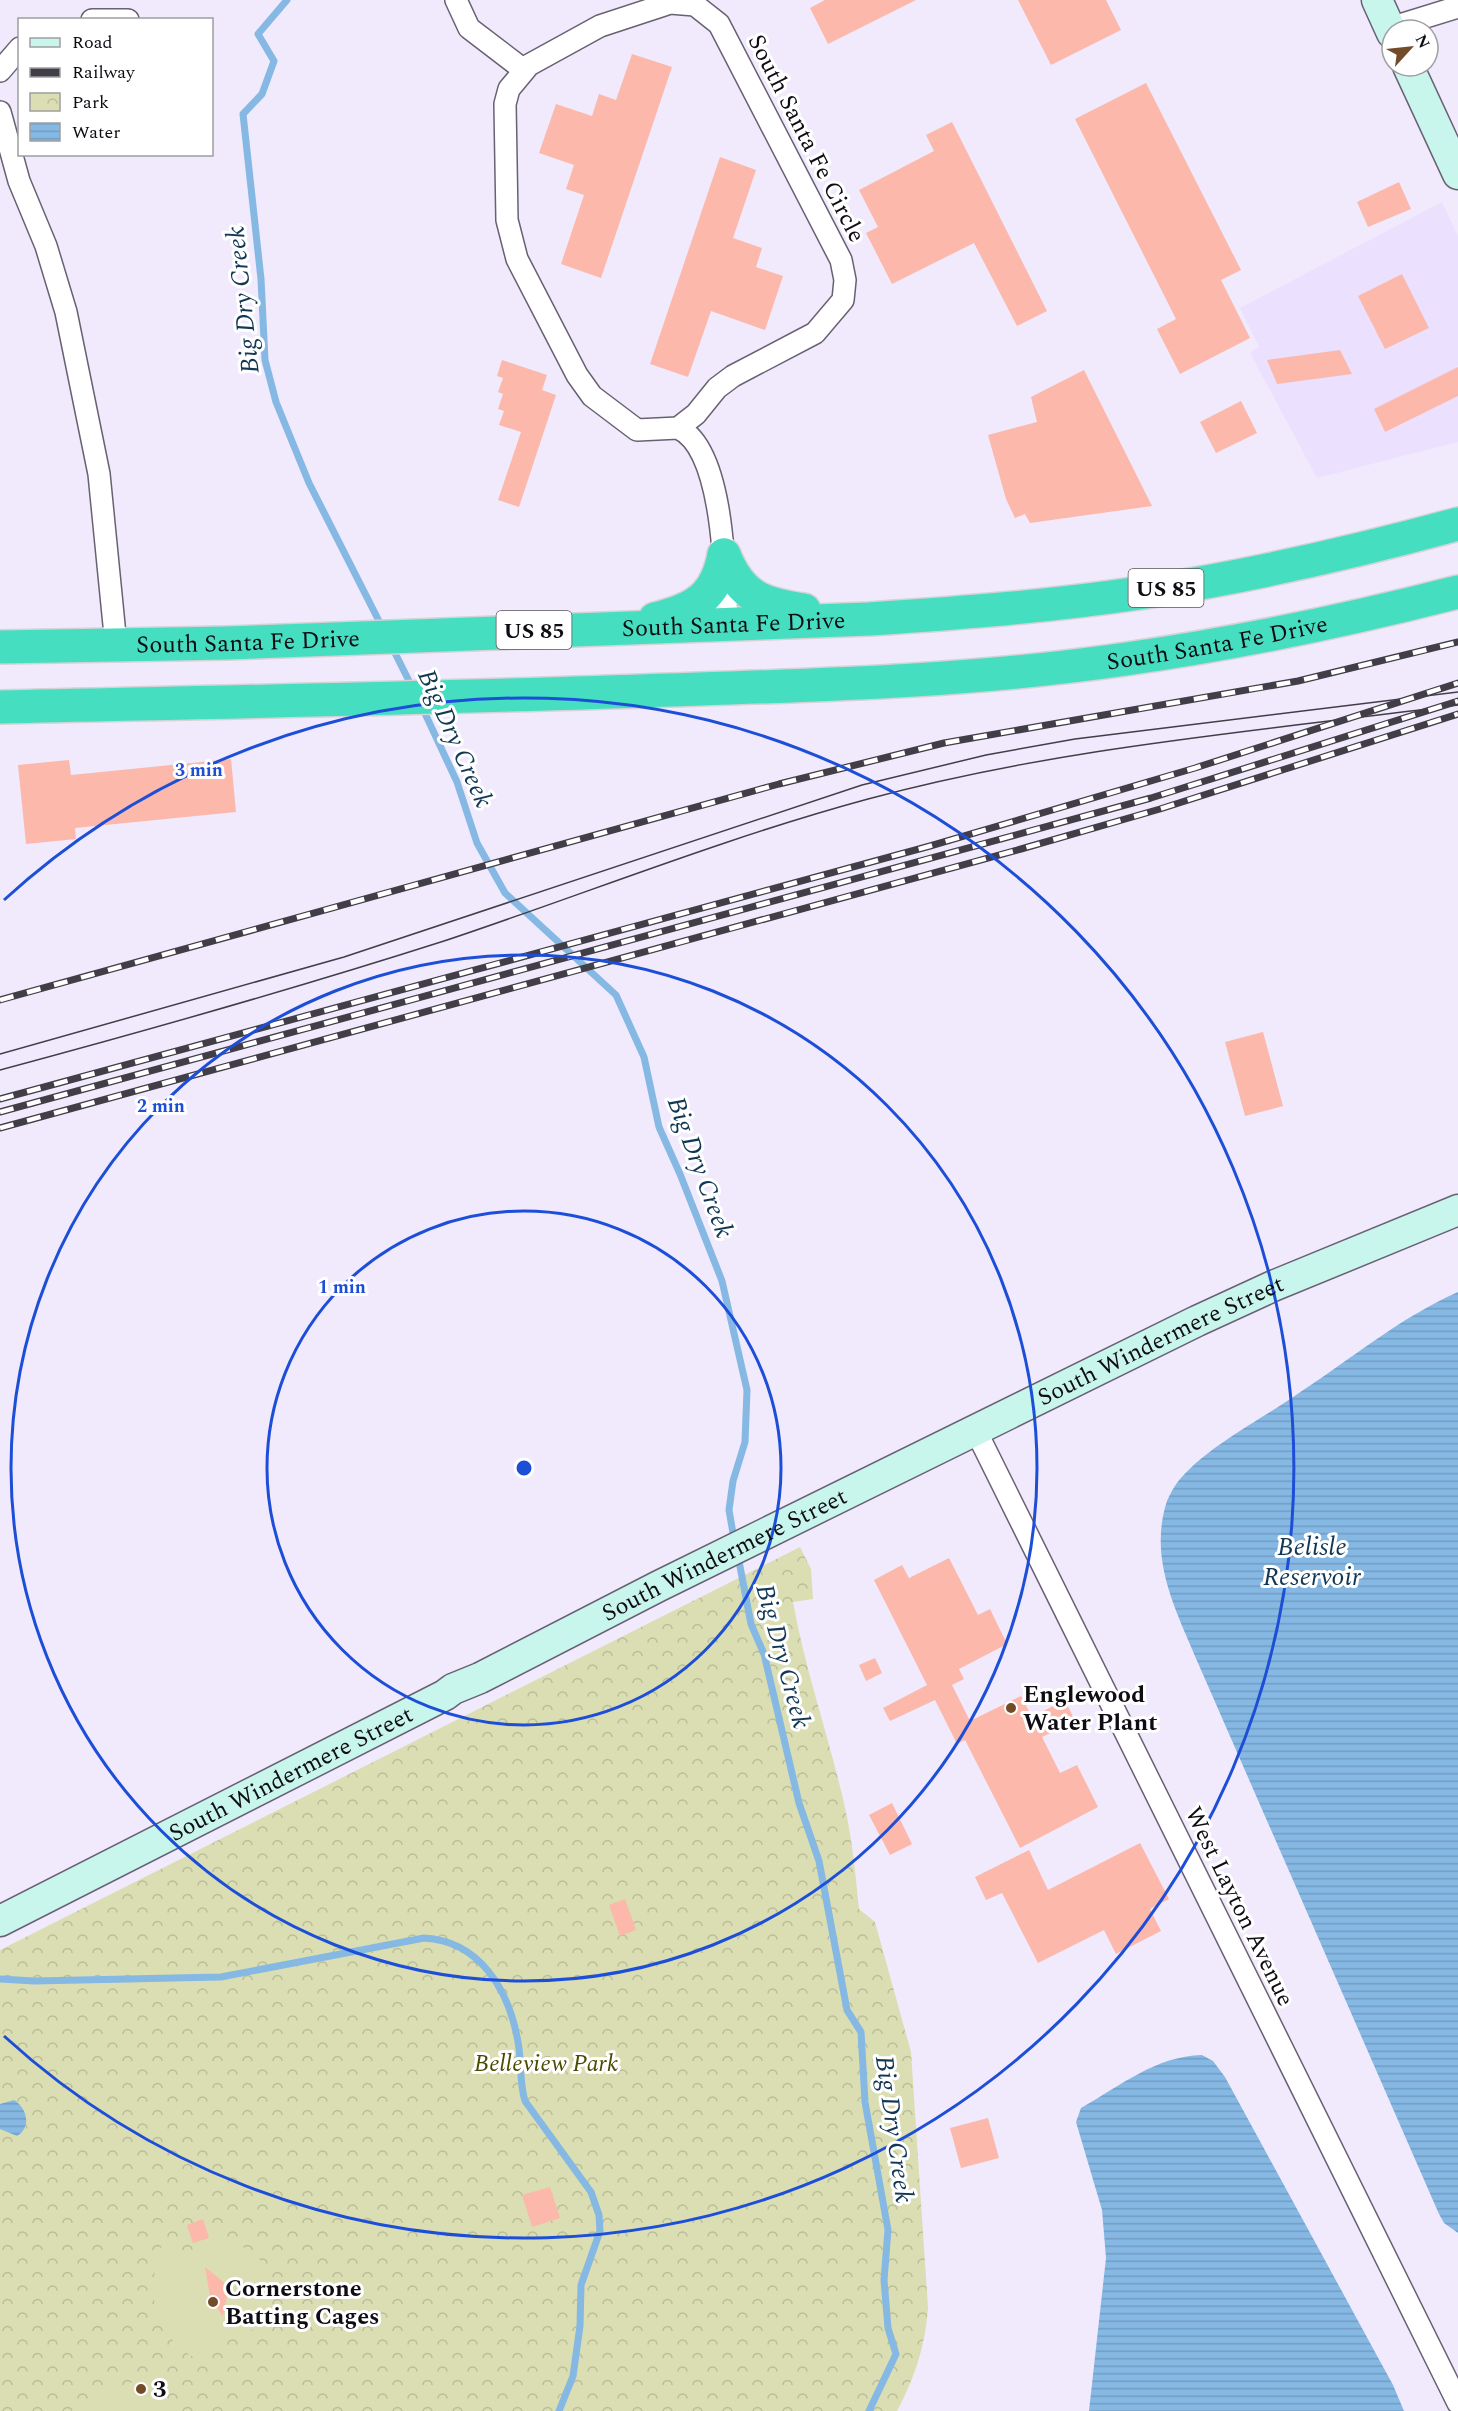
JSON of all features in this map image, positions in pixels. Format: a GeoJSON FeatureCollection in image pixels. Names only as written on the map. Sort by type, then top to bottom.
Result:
{"type":"FeatureCollection","features":[{"type":"Feature","properties":{"kind":"highway","name":"South Santa Fe Drive"},"geometry":{"type":"LineString","coordinates":[[0,647],[727,625],[963,613],[1144,592],[1303,562],[1458,524]]}},
{"type":"Feature","properties":{"kind":"highway"},"geometry":{"type":"LineString","coordinates":[[724,555],[729,569],[742,587],[769,604],[869,619]]}},
{"type":"Feature","properties":{"kind":"highway"},"geometry":{"type":"LineString","coordinates":[[625,628],[665,617],[695,604],[715,584],[724,555]]}},
{"type":"Feature","properties":{"kind":"highway","name":"South Santa Fe Drive"},"geometry":{"type":"LineString","coordinates":[[16,707],[479,697],[871,683],[1002,674],[1128,659],[1232,642],[1458,592]]}},
{"type":"Feature","properties":{"kind":"highway"},"geometry":{"type":"LineString","coordinates":[[0,729],[16,707]]}},
{"type":"Feature","properties":{"kind":"street"},"geometry":{"type":"LineString","coordinates":[[456,0],[469,28],[524,70]]}},
{"type":"Feature","properties":{"kind":"street"},"geometry":{"type":"LineString","coordinates":[[1377,0],[1385,18]]}},
{"type":"Feature","properties":{"kind":"street","name":"South Santa Fe Circle"},"geometry":{"type":"LineString","coordinates":[[670,3],[695,5],[719,24],[841,260],[844,280],[843,300],[815,333],[734,376],[717,388],[696,414],[678,428],[637,430],[592,396],[577,375],[517,260],[507,220],[505,104],[509,89],[524,70],[600,26],[642,10],[670,3]]}},
{"type":"Feature","properties":{"kind":"street"},"geometry":{"type":"LineString","coordinates":[[1426,18],[1458,7]]}},
{"type":"Feature","properties":{"kind":"street"},"geometry":{"type":"LineString","coordinates":[[0,71],[18,50]]}},
{"type":"Feature","properties":{"kind":"street"},"geometry":{"type":"LineString","coordinates":[[1414,78],[1458,174]]}},
{"type":"Feature","properties":{"kind":"street"},"geometry":{"type":"LineString","coordinates":[[0,112],[19,181],[46,246],[66,312],[99,474],[116,645]]}},
{"type":"Feature","properties":{"kind":"street"},"geometry":{"type":"LineString","coordinates":[[678,428],[685,431],[697,446],[706,465],[717,502],[724,555],[727,625]]}},
{"type":"Feature","properties":{"kind":"street","name":"South Windermere Street"},"geometry":{"type":"LineString","coordinates":[[0,1921],[659,1586],[1234,1303],[1458,1210]]}},
{"type":"Feature","properties":{"kind":"street","name":"West Layton Avenue"},"geometry":{"type":"LineString","coordinates":[[976,1431],[1458,2403]]}},
{"type":"Feature","properties":{"kind":"shaded area"},"geometry":{"type":"Polygon","coordinates":[[[1442,202],[1458,236],[1458,442],[1317,478],[1250,353],[1259,347],[1240,308],[1442,202]]]}},
{"type":"Feature","properties":{"kind":"green space","name":"Belleview Park"},"geometry":{"type":"Polygon","coordinates":[[[800,1547],[811,1569],[813,1599],[793,1602],[847,1817],[859,1909],[875,1922],[911,2052],[928,2308],[918,2361],[897,2411],[0,2411],[0,1950],[800,1547]]]}},
{"type":"Feature","properties":{"kind":"green space","name":"Cornerstone Batting Cages"},"geometry":{"type":"Polygon","coordinates":[[[223,2242],[237,2245],[260,2260],[268,2271],[273,2297],[269,2310],[256,2328],[235,2338],[206,2347],[200,2361],[171,2339],[162,2325],[156,2311],[154,2295],[157,2261],[163,2243],[177,2253],[223,2242]]]}},
{"type":"Feature","properties":{"kind":"green space","name":"3"},"geometry":{"type":"Polygon","coordinates":[[[156,2371],[173,2411],[71,2411],[156,2371]]]}},
{"type":"Feature","properties":{"kind":"water","name":"Belisle Reservoir"},"geometry":{"type":"Polygon","coordinates":[[[1458,1292],[1458,2233],[1444,2223],[1439,2214],[1198,1663],[1167,1584],[1161,1543],[1162,1522],[1170,1495],[1181,1478],[1206,1455],[1415,1314],[1458,1292]]]}},
{"type":"Feature","properties":{"kind":"water"},"geometry":{"type":"Polygon","coordinates":[[[1202,2055],[1213,2061],[1225,2077],[1393,2385],[1404,2411],[1089,2411],[1106,2258],[1102,2210],[1076,2122],[1081,2108],[1154,2066],[1185,2057],[1202,2055]]]}},
{"type":"Feature","properties":{"kind":"water"},"geometry":{"type":"Polygon","coordinates":[[[14,2100],[22,2108],[26,2118],[25,2128],[17,2136],[0,2129],[0,2104],[14,2100]]]}},
{"type":"Feature","properties":{"kind":"building"},"geometry":{"type":"Polygon","coordinates":[[[825,0],[916,0],[828,44],[810,8],[825,0]]]}},
{"type":"Feature","properties":{"kind":"building"},"geometry":{"type":"Polygon","coordinates":[[[1018,0],[1106,0],[1121,30],[1051,65],[1018,0]]]}},
{"type":"Feature","properties":{"kind":"building"},"geometry":{"type":"Polygon","coordinates":[[[632,54],[672,67],[601,278],[561,264],[584,195],[566,189],[574,165],[539,153],[556,104],[592,116],[599,94],[616,100],[632,54]]]}},
{"type":"Feature","properties":{"kind":"building"},"geometry":{"type":"Polygon","coordinates":[[[1146,83],[1241,270],[1221,280],[1250,338],[1180,374],[1157,329],[1176,319],[1075,119],[1146,83]]]}},
{"type":"Feature","properties":{"kind":"building"},"geometry":{"type":"Polygon","coordinates":[[[952,122],[1047,311],[1017,326],[974,243],[892,284],[866,233],[878,227],[859,190],[934,151],[926,135],[952,122]]]}},
{"type":"Feature","properties":{"kind":"building"},"geometry":{"type":"Polygon","coordinates":[[[720,157],[756,170],[733,238],[762,248],[756,267],[783,276],[765,330],[711,311],[688,377],[650,364],[720,157]]]}},
{"type":"Feature","properties":{"kind":"building"},"geometry":{"type":"Polygon","coordinates":[[[1399,182],[1411,209],[1368,227],[1357,202],[1399,182]]]}},
{"type":"Feature","properties":{"kind":"building"},"geometry":{"type":"Polygon","coordinates":[[[1402,274],[1429,328],[1385,349],[1358,296],[1402,274]]]}},
{"type":"Feature","properties":{"kind":"building"},"geometry":{"type":"Polygon","coordinates":[[[1340,350],[1352,374],[1277,384],[1267,360],[1340,350]]]}},
{"type":"Feature","properties":{"kind":"building"},"geometry":{"type":"Polygon","coordinates":[[[502,360],[547,375],[542,390],[556,395],[519,507],[498,500],[521,432],[499,425],[504,411],[498,409],[503,394],[498,392],[503,378],[497,376],[502,360]]]}},
{"type":"Feature","properties":{"kind":"building"},"geometry":{"type":"Polygon","coordinates":[[[1458,367],[1458,396],[1385,432],[1374,409],[1458,367]]]}},
{"type":"Feature","properties":{"kind":"building"},"geometry":{"type":"Polygon","coordinates":[[[1084,370],[1152,506],[1030,523],[1025,514],[1015,518],[1006,499],[988,435],[1037,422],[1031,397],[1084,370]]]}},
{"type":"Feature","properties":{"kind":"building"},"geometry":{"type":"Polygon","coordinates":[[[1241,401],[1257,433],[1216,453],[1200,422],[1241,401]]]}},
{"type":"Feature","properties":{"kind":"building"},"geometry":{"type":"Polygon","coordinates":[[[231,759],[236,812],[75,828],[76,839],[26,844],[18,765],[69,760],[71,775],[231,759]]]}},
{"type":"Feature","properties":{"kind":"building"},"geometry":{"type":"Polygon","coordinates":[[[1263,1032],[1283,1106],[1245,1116],[1225,1042],[1263,1032]]]}},
{"type":"Feature","properties":{"kind":"building","name":"Englewood Water Plant"},"geometry":{"type":"Polygon","coordinates":[[[949,1558],[978,1615],[990,1609],[1007,1644],[959,1669],[964,1679],[952,1685],[970,1721],[1021,1696],[1032,1717],[1065,1700],[1075,1721],[1042,1737],[1060,1773],[1077,1765],[1098,1807],[1020,1848],[965,1740],[957,1744],[935,1700],[890,1721],[883,1708],[927,1685],[874,1580],[902,1565],[909,1578],[949,1558]]]}},
{"type":"Feature","properties":{"kind":"building"},"geometry":{"type":"Polygon","coordinates":[[[875,1658],[882,1673],[866,1681],[859,1665],[875,1658]]]}},
{"type":"Feature","properties":{"kind":"building"},"geometry":{"type":"Polygon","coordinates":[[[892,1803],[912,1844],[890,1855],[869,1815],[892,1803]]]}},
{"type":"Feature","properties":{"kind":"building"},"geometry":{"type":"Polygon","coordinates":[[[1140,1843],[1169,1899],[1150,1909],[1161,1931],[1116,1954],[1104,1930],[1038,1963],[1002,1893],[986,1900],[975,1877],[1029,1850],[1048,1890],[1140,1843]]]}},
{"type":"Feature","properties":{"kind":"building"},"geometry":{"type":"Polygon","coordinates":[[[625,1899],[636,1930],[620,1936],[609,1905],[625,1899]]]}},
{"type":"Feature","properties":{"kind":"building"},"geometry":{"type":"Polygon","coordinates":[[[988,2118],[999,2158],[961,2168],[950,2128],[988,2118]]]}},
{"type":"Feature","properties":{"kind":"building"},"geometry":{"type":"Polygon","coordinates":[[[550,2187],[560,2218],[532,2227],[522,2195],[550,2187]]]}},
{"type":"Feature","properties":{"kind":"building"},"geometry":{"type":"Polygon","coordinates":[[[203,2219],[209,2238],[193,2243],[187,2225],[203,2219]]]}},
{"type":"Feature","properties":{"kind":"building"},"geometry":{"type":"Polygon","coordinates":[[[205,2267],[237,2293],[227,2296],[223,2317],[210,2296],[205,2267]]]}},
{"type":"Feature","properties":{"kind":"waterway","name":"Big Dry Creek"},"geometry":{"type":"LineString","coordinates":[[287,0],[258,34],[274,61],[262,94],[243,114],[261,279],[265,360],[276,402],[309,483],[382,627]]}},
{"type":"Feature","properties":{"kind":"waterway","name":"Big Dry Creek"},"geometry":{"type":"LineString","coordinates":[[391,645],[413,689]]}},
{"type":"Feature","properties":{"kind":"waterway","name":"Big Dry Creek"},"geometry":{"type":"LineString","coordinates":[[422,707],[457,782],[477,843],[505,893],[616,995],[644,1057],[659,1127],[722,1281],[747,1390],[745,1442],[733,1481],[729,1510],[734,1539]]}},
{"type":"Feature","properties":{"kind":"waterway","name":"Big Dry Creek"},"geometry":{"type":"LineString","coordinates":[[738,1556],[751,1624],[764,1654],[799,1803],[819,1861],[847,2010],[861,2032],[865,2102],[888,2230],[884,2280],[888,2328],[896,2354],[869,2411]]}},
{"type":"Feature","properties":{"kind":"waterway"},"geometry":{"type":"LineString","coordinates":[[0,1979],[34,1981],[221,1977],[424,1938],[444,1941],[461,1948],[476,1959],[499,1987],[514,2023],[525,2101],[591,2192],[599,2215],[600,2231],[581,2285],[580,2326],[573,2376],[559,2411]]}},
{"type":"Feature","properties":{"kind":"tram line"},"geometry":{"type":"LineString","coordinates":[[0,1054],[344,957],[862,785],[986,755],[1075,739],[1458,692]]}},
{"type":"Feature","properties":{"kind":"tram line"},"geometry":{"type":"LineString","coordinates":[[0,1070],[223,1008],[444,941],[761,831],[868,799],[940,781],[1087,753],[1235,732],[1458,705]]}},
{"type":"Feature","properties":{"kind":"railway"},"geometry":{"type":"LineString","coordinates":[[0,1000],[779,784],[944,743],[1298,681],[1458,642]]}},
{"type":"Feature","properties":{"kind":"railway"},"geometry":{"type":"LineString","coordinates":[[0,1099],[930,846],[1195,768],[1458,683]]}},
{"type":"Feature","properties":{"kind":"railway"},"geometry":{"type":"LineString","coordinates":[[0,1112],[1151,798],[1458,701]]}},
{"type":"Feature","properties":{"kind":"railway"},"geometry":{"type":"LineString","coordinates":[[0,1128],[1021,849],[1160,809],[1458,714]]}},
{"type":"Feature","properties":{"kind":"place","name":"Englewood Water Plant"},"geometry":{"type":"Point","coordinates":[1011,1708]}},
{"type":"Feature","properties":{"kind":"place","name":"Cornerstone Batting Cages"},"geometry":{"type":"Point","coordinates":[213,2302]}},
{"type":"Feature","properties":{"kind":"place","name":"3"},"geometry":{"type":"Point","coordinates":[141,2389]}}]}
